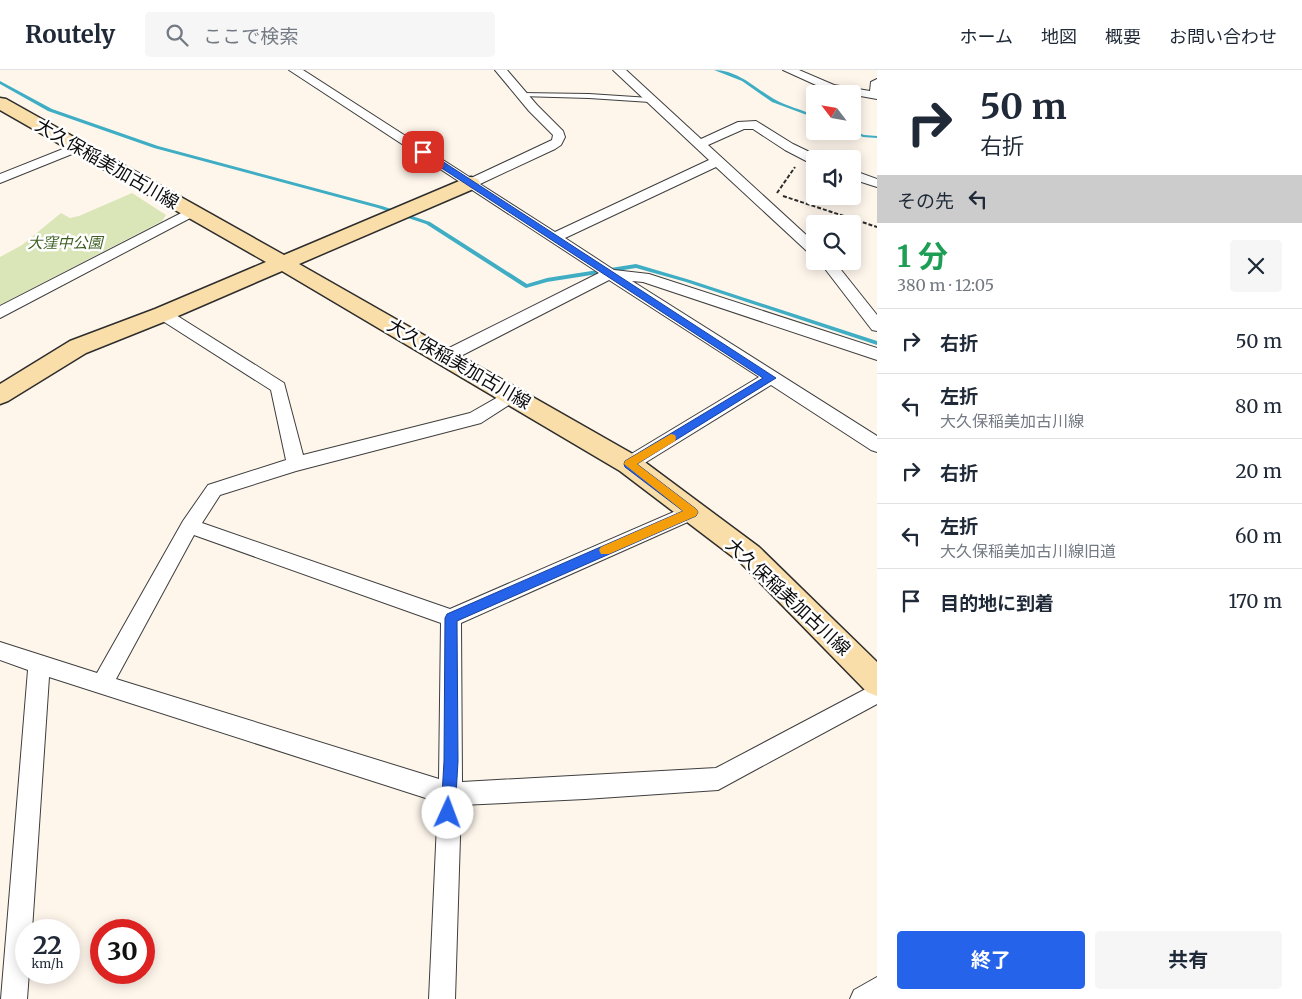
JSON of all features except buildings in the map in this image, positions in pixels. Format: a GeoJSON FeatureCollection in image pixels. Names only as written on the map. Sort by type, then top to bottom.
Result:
{"type":"FeatureCollection","features":[{"type":"Feature","properties":{"kind":"main road","name":"大久保稲美加古川線"},"geometry":{"type":"LineString","coordinates":[[0,103],[512,395],[629,464],[750,555],[877,682]]}},
{"type":"Feature","properties":{"kind":"main road"},"geometry":{"type":"LineString","coordinates":[[0,395],[78,347],[163,314],[471,183]]}},
{"type":"Feature","properties":{"kind":"street"},"geometry":{"type":"LineString","coordinates":[[295,70],[877,446]]}},
{"type":"Feature","properties":{"kind":"street"},"geometry":{"type":"LineString","coordinates":[[471,183],[556,144],[559,134],[501,70]]}},
{"type":"Feature","properties":{"kind":"street"},"geometry":{"type":"LineString","coordinates":[[619,70],[806,243]]}},
{"type":"Feature","properties":{"kind":"street"},"geometry":{"type":"LineString","coordinates":[[789,70],[808,73],[831,88],[875,96],[877,82]]}},
{"type":"Feature","properties":{"kind":"street"},"geometry":{"type":"LineString","coordinates":[[700,144],[747,124],[756,125],[806,155]]}},
{"type":"Feature","properties":{"kind":"street"},"geometry":{"type":"LineString","coordinates":[[0,179],[78,147]]}},
{"type":"Feature","properties":{"kind":"street"},"geometry":{"type":"LineString","coordinates":[[553,238],[718,161]]}},
{"type":"Feature","properties":{"kind":"street"},"geometry":{"type":"LineString","coordinates":[[861,177],[877,183]]}},
{"type":"Feature","properties":{"kind":"street"},"geometry":{"type":"LineString","coordinates":[[0,313],[191,212]]}},
{"type":"Feature","properties":{"kind":"street"},"geometry":{"type":"LineString","coordinates":[[833,270],[877,326]]}},
{"type":"Feature","properties":{"kind":"street"},"geometry":{"type":"LineString","coordinates":[[445,357],[609,274],[644,277],[877,354]]}},
{"type":"Feature","properties":{"kind":"street"},"geometry":{"type":"LineString","coordinates":[[163,314],[278,388],[296,464]]}},
{"type":"Feature","properties":{"kind":"street"},"geometry":{"type":"LineString","coordinates":[[629,464],[771,378]]}},
{"type":"Feature","properties":{"kind":"street"},"geometry":{"type":"LineString","coordinates":[[102,685],[190,526],[214,490],[296,464],[476,418],[512,395]]}},
{"type":"Feature","properties":{"kind":"street"},"geometry":{"type":"LineString","coordinates":[[190,526],[451,618],[692,512]]}},
{"type":"Feature","properties":{"kind":"street"},"geometry":{"type":"LineString","coordinates":[[442,999],[451,761],[451,618]]}},
{"type":"Feature","properties":{"kind":"street"},"geometry":{"type":"LineString","coordinates":[[0,651],[449,794],[586,788],[718,779],[877,693]]}},
{"type":"Feature","properties":{"kind":"street"},"geometry":{"type":"LineString","coordinates":[[14,999],[39,664]]}},
{"type":"Feature","properties":{"kind":"street"},"geometry":{"type":"LineString","coordinates":[[863,999],[877,990]]}},
{"type":"Feature","properties":{"kind":"lane"},"geometry":{"type":"LineString","coordinates":[[522,95],[650,100]]}},
{"type":"Feature","properties":{"kind":"path"},"geometry":{"type":"LineString","coordinates":[[806,160],[776,193],[806,203]]}},
{"type":"Feature","properties":{"kind":"path"},"geometry":{"type":"LineString","coordinates":[[812,205],[877,227]]}},
{"type":"Feature","properties":{"kind":"green space","name":"大窪中公園"},"geometry":{"type":"Polygon","coordinates":[[[132,193],[166,215],[162,221],[0,305],[0,257],[22,245],[61,213],[70,218],[79,216],[132,193]]]}},
{"type":"Feature","properties":{"kind":"waterway"},"geometry":{"type":"LineString","coordinates":[[716,70],[744,80],[774,101],[806,113]]}},
{"type":"Feature","properties":{"kind":"waterway"},"geometry":{"type":"LineString","coordinates":[[0,82],[50,110],[156,147],[380,207],[428,223],[526,286],[547,280],[636,266],[688,281],[877,343]]}},
{"type":"Feature","properties":{"kind":"waterway"},"geometry":{"type":"LineString","coordinates":[[861,135],[877,137]]}},
{"type":"Feature","properties":{"kind":"slow traffic"},"geometry":{"type":"LineString","coordinates":[[605,550],[692,512],[629,464],[671,438]]}},
{"type":"Feature","properties":{"kind":"route"},"geometry":{"type":"LineString","coordinates":[[423,152],[577,254],[771,378],[629,464],[692,512],[451,618],[451,761],[448,813]]}}]}
